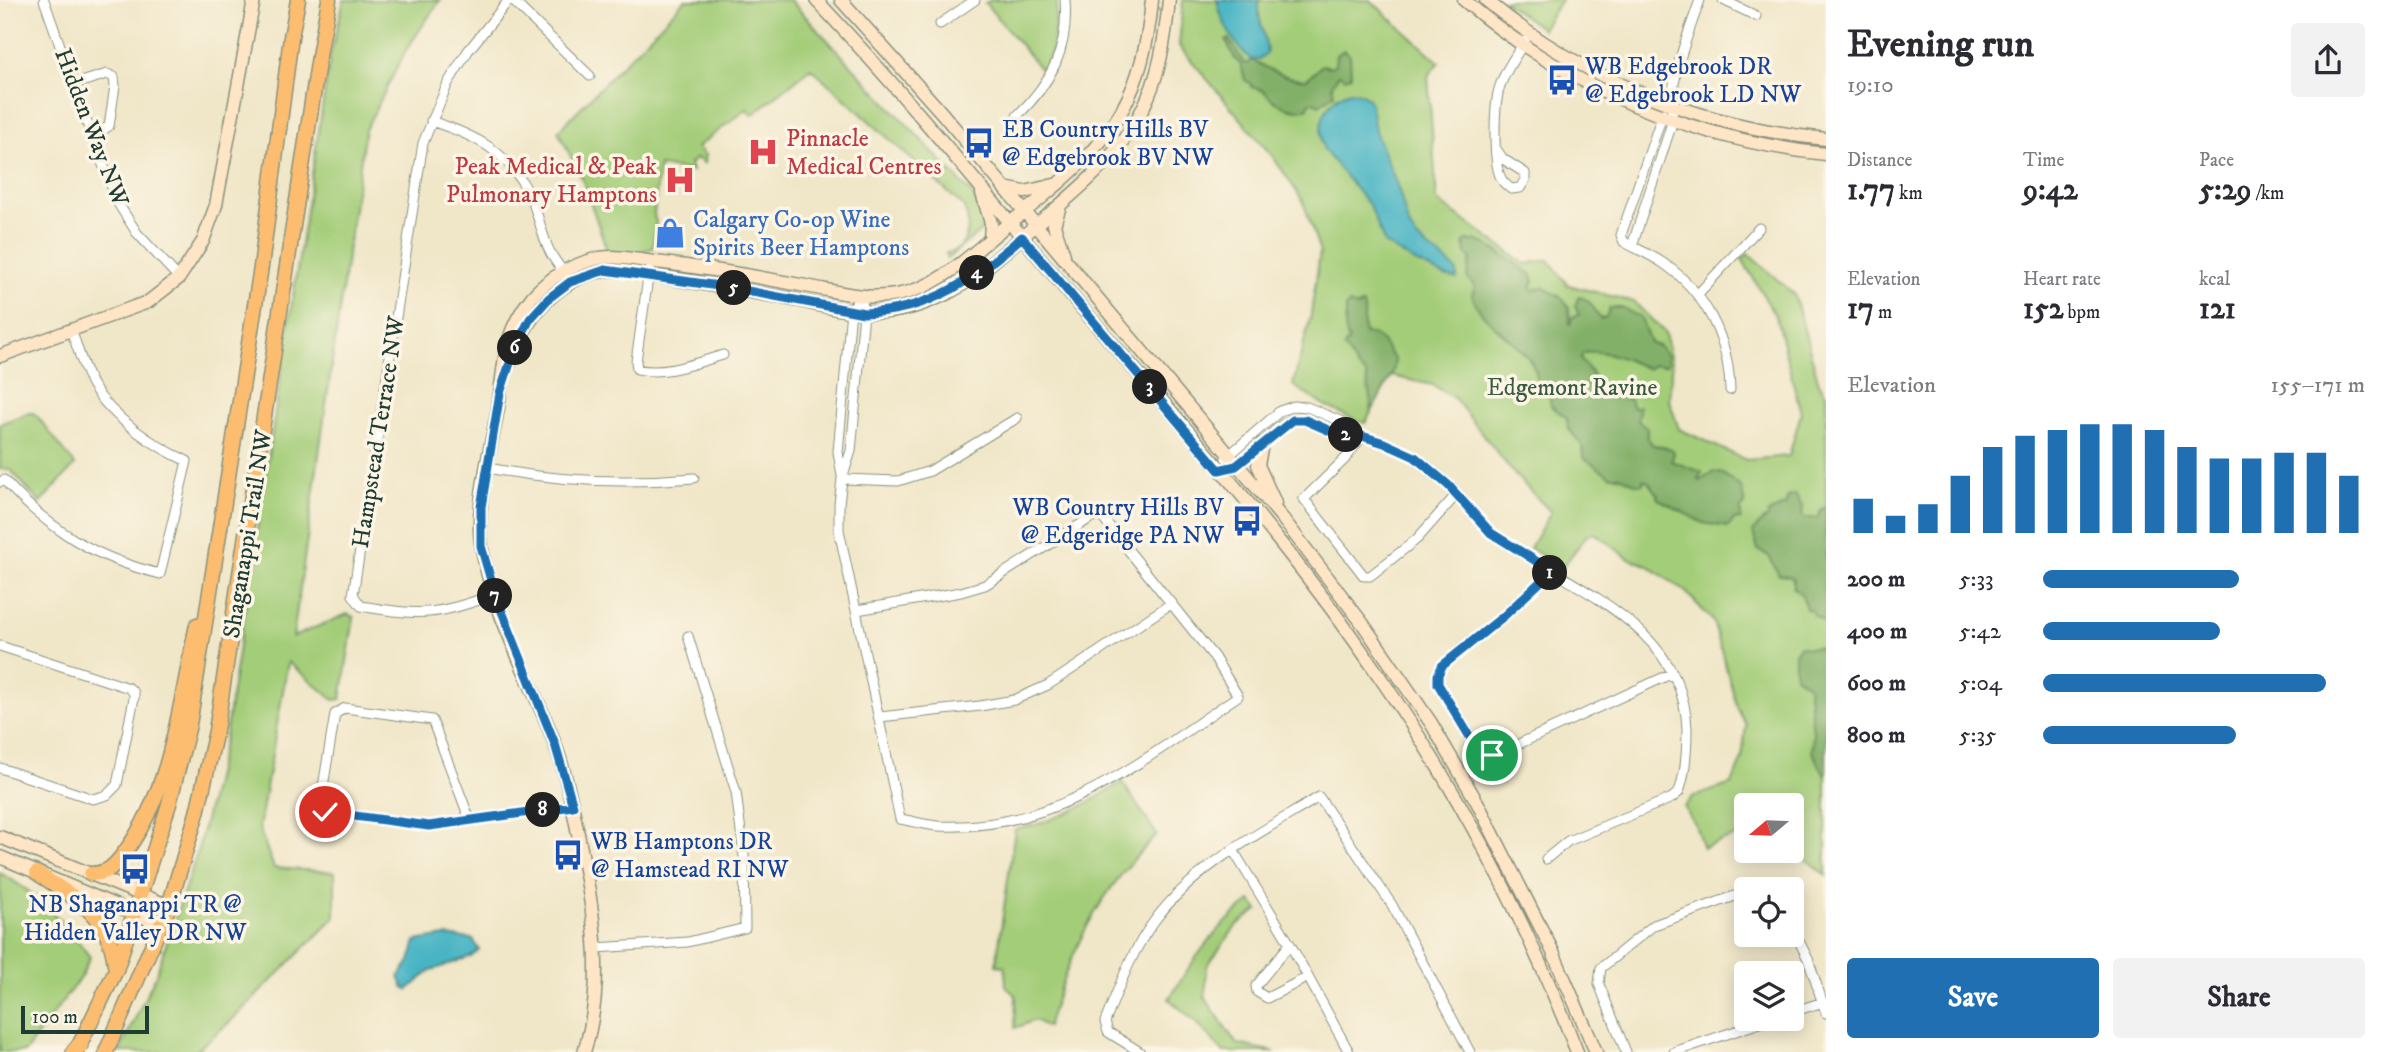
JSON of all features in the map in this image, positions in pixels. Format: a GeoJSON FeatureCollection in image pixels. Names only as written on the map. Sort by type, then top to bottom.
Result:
{"type":"FeatureCollection","features":[{"type":"Feature","properties":{"kind":"main road","name":"Shaganappi Trail NW"},"geometry":{"type":"LineString","coordinates":[[76,1050],[116,970],[169,804],[189,725],[261,267],[298,0]]}},
{"type":"Feature","properties":{"kind":"main road","name":"Shaganappi Trail NW"},"geometry":{"type":"LineString","coordinates":[[106,1052],[169,906],[197,813],[216,731],[329,0]]}},
{"type":"Feature","properties":{"kind":"main road"},"geometry":{"type":"LineString","coordinates":[[319,56],[337,0]]}},
{"type":"Feature","properties":{"kind":"main road"},"geometry":{"type":"LineString","coordinates":[[90,874],[104,872],[121,857],[139,832],[155,797],[170,749],[203,596],[212,581]]}},
{"type":"Feature","properties":{"kind":"main road"},"geometry":{"type":"LineString","coordinates":[[37,873],[97,917],[110,936],[116,970]]}},
{"type":"Feature","properties":{"kind":"street","name":"Hidden Way NW"},"geometry":{"type":"LineString","coordinates":[[44,0],[119,205],[137,233],[179,278]]}},
{"type":"Feature","properties":{"kind":"street"},"geometry":{"type":"LineString","coordinates":[[0,356],[148,302],[179,278],[203,241],[216,205],[254,0]]}},
{"type":"Feature","properties":{"kind":"street"},"geometry":{"type":"LineString","coordinates":[[510,0],[590,76]]}},
{"type":"Feature","properties":{"kind":"street","name":"Hampstead Terrace NW"},"geometry":{"type":"LineString","coordinates":[[495,594],[452,610],[426,614],[361,606],[353,595],[421,156],[431,121],[448,83],[468,51],[510,0]]}},
{"type":"Feature","properties":{"kind":"street"},"geometry":{"type":"LineString","coordinates":[[816,0],[979,186],[1275,535],[1324,599],[1373,667],[1447,783],[1539,961],[1577,1052]]}},
{"type":"Feature","properties":{"kind":"street"},"geometry":{"type":"LineString","coordinates":[[841,0],[941,112],[1002,188],[1283,519],[1371,635],[1451,756],[1531,904],[1596,1052]]}},
{"type":"Feature","properties":{"kind":"street"},"geometry":{"type":"LineString","coordinates":[[940,24],[975,0]]}},
{"type":"Feature","properties":{"kind":"street"},"geometry":{"type":"LineString","coordinates":[[1017,116],[1046,84],[1056,64],[1064,31],[1065,0]]}},
{"type":"Feature","properties":{"kind":"street"},"geometry":{"type":"LineString","coordinates":[[584,1052],[590,1033],[597,983],[596,948],[588,881],[573,806],[555,744],[495,594],[481,546],[481,507],[500,393],[515,348],[530,319],[567,276],[599,258],[622,257],[729,271],[861,296],[899,294],[945,276],[1024,213],[1099,146],[1129,97],[1144,54],[1152,0]]}},
{"type":"Feature","properties":{"kind":"street"},"geometry":{"type":"LineString","coordinates":[[567,276],[605,270],[649,275],[864,313],[902,310],[952,291],[1062,203],[1109,160],[1127,136],[1142,110],[1161,58],[1169,0]]}},
{"type":"Feature","properties":{"kind":"street"},"geometry":{"type":"LineString","coordinates":[[1464,0],[1523,45],[1608,94],[1666,118],[1710,132],[1764,145],[1826,154]]}},
{"type":"Feature","properties":{"kind":"street"},"geometry":{"type":"LineString","coordinates":[[1486,0],[1530,33],[1608,78],[1670,104],[1767,131],[1826,139]]}},
{"type":"Feature","properties":{"kind":"street"},"geometry":{"type":"LineString","coordinates":[[1632,246],[1653,180],[1682,55],[1700,0]]}},
{"type":"Feature","properties":{"kind":"street"},"geometry":{"type":"LineString","coordinates":[[1723,0],[1756,16]]}},
{"type":"Feature","properties":{"kind":"street"},"geometry":{"type":"LineString","coordinates":[[1497,150],[1497,98],[1503,78],[1530,33]]}},
{"type":"Feature","properties":{"kind":"street"},"geometry":{"type":"LineString","coordinates":[[75,84],[107,74],[114,77],[109,126],[92,137]]}},
{"type":"Feature","properties":{"kind":"street"},"geometry":{"type":"LineString","coordinates":[[1666,118],[1641,176],[1621,235],[1624,242],[1663,263],[1697,295],[1715,323],[1725,349],[1730,390]]}},
{"type":"Feature","properties":{"kind":"street"},"geometry":{"type":"LineString","coordinates":[[431,121],[464,131],[486,143],[511,165],[530,196],[550,251],[567,276]]}},
{"type":"Feature","properties":{"kind":"street"},"geometry":{"type":"LineString","coordinates":[[1641,176],[1653,180]]}},
{"type":"Feature","properties":{"kind":"street"},"geometry":{"type":"LineString","coordinates":[[1002,188],[1025,192],[1058,184]]}},
{"type":"Feature","properties":{"kind":"street"},"geometry":{"type":"LineString","coordinates":[[979,186],[991,223],[990,239]]}},
{"type":"Feature","properties":{"kind":"street"},"geometry":{"type":"LineString","coordinates":[[1062,203],[1057,210],[1054,225],[1069,266]]}},
{"type":"Feature","properties":{"kind":"street"},"geometry":{"type":"LineString","coordinates":[[1697,295],[1759,228]]}},
{"type":"Feature","properties":{"kind":"street"},"geometry":{"type":"LineString","coordinates":[[650,261],[637,369],[648,372],[685,366],[723,355]]}},
{"type":"Feature","properties":{"kind":"street"},"geometry":{"type":"LineString","coordinates":[[857,610],[961,592],[985,585],[1091,517],[1101,516],[1214,657],[1238,696],[1119,775],[1077,799],[1008,820],[975,824],[936,826],[900,819],[839,530],[839,504],[842,479],[851,451],[864,313],[861,296]]}},
{"type":"Feature","properties":{"kind":"street"},"geometry":{"type":"LineString","coordinates":[[842,479],[838,452],[851,310],[861,296]]}},
{"type":"Feature","properties":{"kind":"street"},"geometry":{"type":"LineString","coordinates":[[0,482],[4,480],[51,526],[76,542],[134,568],[160,573],[187,461],[168,453],[138,432],[94,387],[71,330]]}},
{"type":"Feature","properties":{"kind":"street"},"geometry":{"type":"LineString","coordinates":[[1219,470],[1280,411],[1294,406],[1307,407],[1340,421],[1362,436]]}},
{"type":"Feature","properties":{"kind":"street"},"geometry":{"type":"LineString","coordinates":[[842,479],[898,481],[930,471],[1017,418]]}},
{"type":"Feature","properties":{"kind":"street"},"geometry":{"type":"LineString","coordinates":[[1232,460],[1262,444],[1286,424],[1297,419],[1335,433],[1362,436],[1391,446],[1415,457],[1435,472],[1491,533],[1626,617],[1663,656],[1682,695],[1686,719],[1687,742],[1679,792],[1672,798],[1569,841],[1546,859]]}},
{"type":"Feature","properties":{"kind":"street"},"geometry":{"type":"LineString","coordinates":[[1362,436],[1346,458],[1304,499],[1364,576],[1370,576],[1417,539],[1457,494]]}},
{"type":"Feature","properties":{"kind":"street"},"geometry":{"type":"LineString","coordinates":[[1262,444],[1258,466],[1283,519]]}},
{"type":"Feature","properties":{"kind":"street"},"geometry":{"type":"LineString","coordinates":[[488,468],[536,477],[659,481],[694,478]]}},
{"type":"Feature","properties":{"kind":"street"},"geometry":{"type":"LineString","coordinates":[[1552,571],[1439,671],[1437,680],[1440,688],[1479,750],[1488,755],[1497,754],[1673,673]]}},
{"type":"Feature","properties":{"kind":"street"},"geometry":{"type":"LineString","coordinates":[[880,717],[1014,700],[1048,685],[1171,603]]}},
{"type":"Feature","properties":{"kind":"street"},"geometry":{"type":"LineString","coordinates":[[596,948],[688,942],[745,928],[744,856],[736,792],[688,636]]}},
{"type":"Feature","properties":{"kind":"street"},"geometry":{"type":"LineString","coordinates":[[0,646],[129,688],[134,698],[117,785],[107,795],[93,799],[0,768]]}},
{"type":"Feature","properties":{"kind":"street"},"geometry":{"type":"LineString","coordinates":[[470,820],[432,720],[345,708],[335,714],[320,806],[325,812],[429,826],[573,806]]}},
{"type":"Feature","properties":{"kind":"street"},"geometry":{"type":"LineString","coordinates":[[1140,1052],[1108,1032],[1105,1022],[1128,965],[1155,919],[1192,881],[1233,850],[1319,797],[1392,905],[1470,1052]]}},
{"type":"Feature","properties":{"kind":"street"},"geometry":{"type":"LineString","coordinates":[[0,838],[169,906]]}},
{"type":"Feature","properties":{"kind":"street"},"geometry":{"type":"LineString","coordinates":[[1233,850],[1290,944],[1349,1052]]}},
{"type":"Feature","properties":{"kind":"street"},"geometry":{"type":"LineString","coordinates":[[0,857],[162,925]]}},
{"type":"Feature","properties":{"kind":"street"},"geometry":{"type":"LineString","coordinates":[[1626,1052],[1599,984],[1601,968],[1654,925],[1734,896]]}},
{"type":"Feature","properties":{"kind":"street"},"geometry":{"type":"LineString","coordinates":[[1290,944],[1256,986],[1256,992],[1267,998],[1308,977]]}},
{"type":"Feature","properties":{"kind":"street"},"geometry":{"type":"LineString","coordinates":[[1802,947],[1826,1013]]}},
{"type":"Feature","properties":{"kind":"street"},"geometry":{"type":"LineString","coordinates":[[1804,1008],[1822,1002]]}},
{"type":"Feature","properties":{"kind":"street"},"geometry":{"type":"LineString","coordinates":[[1674,1052],[1736,1031]]}},
{"type":"Feature","properties":{"kind":"green space"},"geometry":{"type":"Polygon","coordinates":[[[344,0],[440,0],[406,50],[365,130],[293,637],[347,614],[354,617],[341,699],[334,700],[288,662],[259,828],[274,868],[335,872],[335,917],[231,1021],[194,1052],[119,1052],[155,977],[198,850],[225,737],[330,57],[344,0]]]}},
{"type":"Feature","properties":{"kind":"green space"},"geometry":{"type":"Polygon","coordinates":[[[685,0],[790,0],[973,195],[986,221],[983,229],[947,259],[946,253],[960,247],[966,235],[968,228],[963,206],[811,68],[752,115],[747,109],[697,147],[705,155],[704,163],[696,158],[690,164],[692,171],[659,166],[653,248],[636,253],[608,253],[583,181],[558,131],[685,0]]]}},
{"type":"Feature","properties":{"kind":"green space"},"geometry":{"type":"Polygon","coordinates":[[[992,0],[1057,0],[1054,43],[1044,73],[985,3],[992,0]]]}},
{"type":"Feature","properties":{"kind":"green space","name":"Edgemont Ravine"},"geometry":{"type":"Polygon","coordinates":[[[1183,0],[1370,0],[1439,62],[1428,76],[1437,201],[1525,264],[1549,260],[1568,285],[1634,302],[1665,333],[1672,366],[1669,400],[1679,429],[1746,460],[1789,456],[1801,413],[1776,317],[1742,259],[1748,254],[1794,294],[1819,383],[1826,394],[1826,875],[1804,858],[1804,793],[1734,793],[1734,836],[1703,848],[1695,825],[1684,807],[1692,797],[1732,784],[1742,758],[1746,725],[1737,707],[1713,621],[1686,592],[1647,565],[1628,558],[1595,533],[1587,535],[1562,568],[1530,548],[1551,512],[1515,475],[1455,399],[1433,385],[1391,376],[1365,423],[1328,407],[1293,385],[1311,315],[1320,252],[1303,201],[1274,158],[1179,46],[1183,0]]]}},
{"type":"Feature","properties":{"kind":"green space"},"geometry":{"type":"Polygon","coordinates":[[[1502,0],[1561,0],[1542,29],[1502,0]]]}},
{"type":"Feature","properties":{"kind":"green space"},"geometry":{"type":"Polygon","coordinates":[[[1229,39],[1244,63],[1248,64],[1252,60],[1284,75],[1306,80],[1322,65],[1331,67],[1335,64],[1336,55],[1344,50],[1350,55],[1351,76],[1346,78],[1339,74],[1332,85],[1334,94],[1319,105],[1310,102],[1307,108],[1289,108],[1277,103],[1263,90],[1251,87],[1226,40],[1229,39]]]}},
{"type":"Feature","properties":{"kind":"green space"},"geometry":{"type":"Polygon","coordinates":[[[1468,240],[1471,243],[1475,240],[1486,244],[1531,274],[1534,281],[1531,288],[1533,290],[1543,287],[1562,298],[1569,308],[1570,325],[1572,317],[1579,315],[1575,306],[1579,297],[1590,303],[1601,319],[1606,317],[1610,308],[1623,308],[1641,318],[1650,343],[1659,346],[1667,356],[1667,365],[1653,365],[1648,369],[1598,352],[1582,354],[1581,360],[1604,388],[1618,390],[1630,400],[1633,408],[1639,406],[1638,420],[1647,428],[1647,438],[1653,445],[1672,449],[1674,454],[1671,461],[1702,472],[1700,481],[1713,472],[1723,474],[1741,487],[1745,505],[1741,508],[1741,519],[1734,520],[1728,527],[1703,523],[1658,499],[1658,494],[1647,481],[1643,480],[1643,484],[1637,484],[1620,476],[1610,476],[1583,457],[1582,445],[1568,428],[1567,418],[1551,406],[1550,398],[1538,386],[1536,372],[1530,360],[1478,308],[1472,295],[1475,287],[1467,277],[1471,258],[1466,254],[1464,243],[1468,240]]]}},
{"type":"Feature","properties":{"kind":"green space"},"geometry":{"type":"Polygon","coordinates":[[[1349,304],[1359,308],[1363,305],[1365,334],[1380,339],[1395,360],[1393,372],[1372,411],[1366,374],[1358,368],[1344,347],[1349,340],[1345,328],[1346,307],[1349,304]]]}},
{"type":"Feature","properties":{"kind":"green space"},"geometry":{"type":"Polygon","coordinates":[[[28,413],[37,416],[75,465],[40,503],[10,469],[0,469],[0,424],[28,413]]]}},
{"type":"Feature","properties":{"kind":"green space"},"geometry":{"type":"Polygon","coordinates":[[[1796,495],[1803,507],[1802,515],[1805,518],[1817,518],[1822,508],[1826,508],[1826,623],[1806,609],[1802,595],[1793,587],[1793,579],[1779,575],[1769,556],[1758,550],[1755,540],[1753,531],[1768,513],[1786,505],[1787,498],[1796,495]]]}},
{"type":"Feature","properties":{"kind":"green space"},"geometry":{"type":"Polygon","coordinates":[[[1800,646],[1818,647],[1826,653],[1826,777],[1812,751],[1808,685],[1795,676],[1795,653],[1800,646]]]}},
{"type":"Feature","properties":{"kind":"green space"},"geometry":{"type":"Polygon","coordinates":[[[1122,782],[1157,835],[1118,879],[1089,923],[1066,972],[1047,1027],[1035,1020],[1015,1028],[1016,996],[1006,986],[1005,966],[996,965],[1015,829],[1044,822],[1071,811],[1122,782]]]}},
{"type":"Feature","properties":{"kind":"green space"},"geometry":{"type":"Polygon","coordinates":[[[0,873],[27,890],[50,910],[90,957],[82,975],[25,1052],[0,1052],[0,873]]]}},
{"type":"Feature","properties":{"kind":"green space"},"geometry":{"type":"Polygon","coordinates":[[[1251,901],[1258,910],[1237,925],[1207,966],[1205,998],[1237,1044],[1275,1052],[1223,1052],[1198,1024],[1169,999],[1205,946],[1226,922],[1251,901]]]}},
{"type":"Feature","properties":{"kind":"water"},"geometry":{"type":"Polygon","coordinates":[[[1217,0],[1259,0],[1267,53],[1252,60],[1240,48],[1222,17],[1217,0]]]}},
{"type":"Feature","properties":{"kind":"water"},"geometry":{"type":"Polygon","coordinates":[[[1350,91],[1366,96],[1369,101],[1374,128],[1397,184],[1412,232],[1453,267],[1457,272],[1457,279],[1415,262],[1385,244],[1370,206],[1324,150],[1321,132],[1324,114],[1334,100],[1350,91]]]}},
{"type":"Feature","properties":{"kind":"water"},"geometry":{"type":"Polygon","coordinates":[[[445,936],[473,939],[479,950],[472,956],[430,971],[408,990],[404,988],[399,977],[410,961],[416,941],[445,936]]]}},
{"type":"Feature","properties":{"kind":"place","name":"WB Edgebrook DR @ Edgebrook LD NW"},"geometry":{"type":"Point","coordinates":[1562,80]}},
{"type":"Feature","properties":{"kind":"place","name":"EB Country Hills BV @ Edgebrook BV NW"},"geometry":{"type":"Point","coordinates":[979,143]}},
{"type":"Feature","properties":{"kind":"place","name":"Pinnacle Medical Centres"},"geometry":{"type":"Point","coordinates":[763,152]}},
{"type":"Feature","properties":{"kind":"place","name":"Peak Medical & Peak Pulmonary Hamptons"},"geometry":{"type":"Point","coordinates":[680,180]}},
{"type":"Feature","properties":{"kind":"place","name":"Calgary Co-op Wine Spirits Beer Hamptons"},"geometry":{"type":"Point","coordinates":[670,233]}},
{"type":"Feature","properties":{"kind":"place","name":"WB Country Hills BV @ Edgeridge PA NW"},"geometry":{"type":"Point","coordinates":[1247,521]}},
{"type":"Feature","properties":{"kind":"place","name":"WB Hamptons DR @ Hamstead RI NW"},"geometry":{"type":"Point","coordinates":[568,855]}},
{"type":"Feature","properties":{"kind":"place","name":"NB Shaganappi TR @ Hidden Valley DR NW"},"geometry":{"type":"Point","coordinates":[135,869]}},
{"type":"Feature","properties":{"kind":"route"},"geometry":{"type":"LineString","coordinates":[[325,812],[429,826],[573,806],[555,744],[495,594],[481,546],[481,507],[500,393],[515,348],[530,319],[549,298],[570,282],[605,270],[726,287],[864,313],[902,310],[952,291],[1022,237],[1219,470],[1236,466],[1293,420],[1305,420],[1335,433],[1362,436],[1399,449],[1424,463],[1457,494],[1491,533],[1552,571],[1505,615],[1442,666],[1438,675],[1440,688],[1476,747],[1492,755]]}}]}
